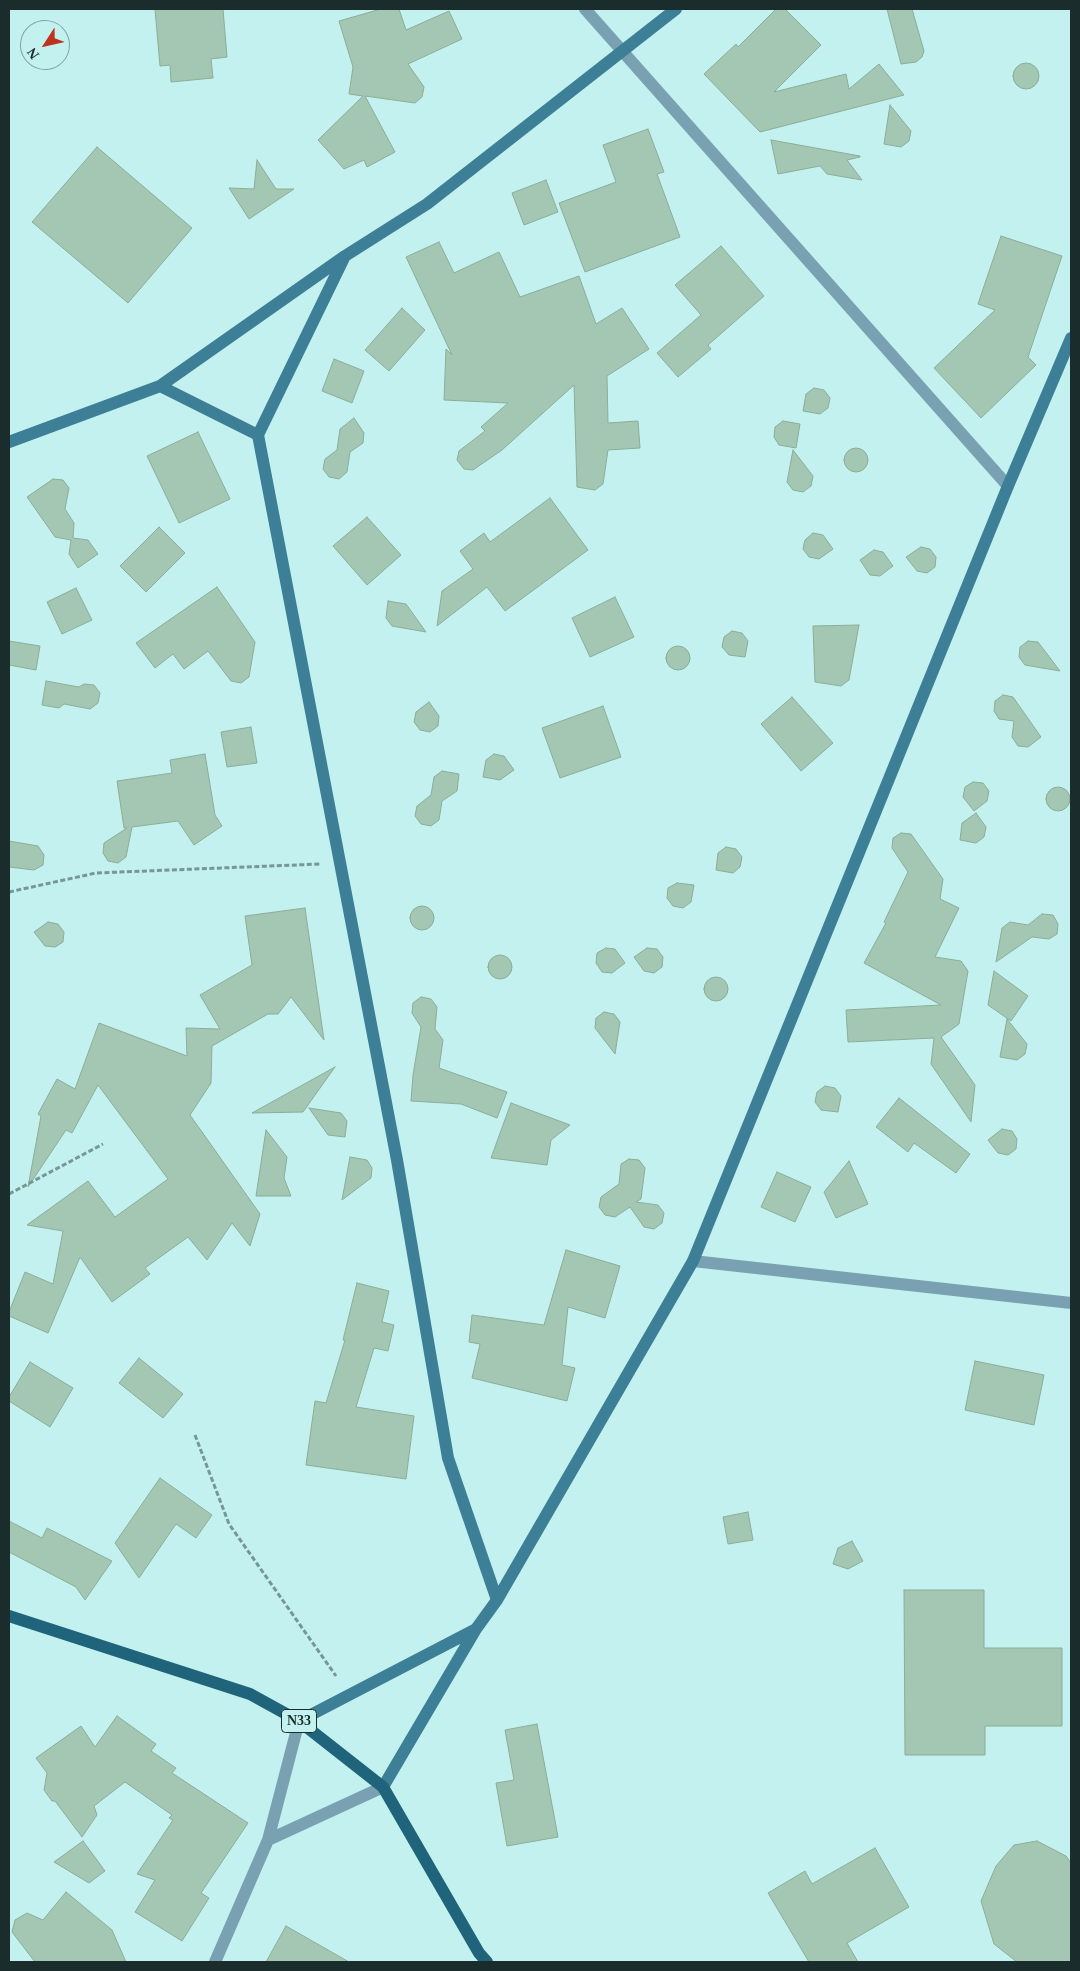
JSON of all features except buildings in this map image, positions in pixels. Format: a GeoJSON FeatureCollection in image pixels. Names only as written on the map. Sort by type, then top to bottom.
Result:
{"type":"FeatureCollection","features":[{"type":"Feature","properties":{"kind":"main road","name":"N33"},"geometry":{"type":"LineString","coordinates":[[9,1616],[250,1694],[299,1721],[383,1787],[479,1953],[487,1962]]}},
{"type":"Feature","properties":{"kind":"street"},"geometry":{"type":"LineString","coordinates":[[585,9],[1008,486]]}},
{"type":"Feature","properties":{"kind":"street"},"geometry":{"type":"LineString","coordinates":[[9,442],[160,386],[346,256],[427,204],[676,9]]}},
{"type":"Feature","properties":{"kind":"street"},"geometry":{"type":"LineString","coordinates":[[346,256],[258,435],[397,1160],[448,1458],[497,1600]]}},
{"type":"Feature","properties":{"kind":"street"},"geometry":{"type":"LineString","coordinates":[[268,1840],[383,1787],[476,1629],[497,1600],[693,1261],[1008,486],[1071,338]]}},
{"type":"Feature","properties":{"kind":"street"},"geometry":{"type":"LineString","coordinates":[[160,386],[258,435]]}},
{"type":"Feature","properties":{"kind":"street"},"geometry":{"type":"LineString","coordinates":[[693,1261],[1071,1302]]}},
{"type":"Feature","properties":{"kind":"street"},"geometry":{"type":"LineString","coordinates":[[215,1962],[268,1840],[299,1721],[476,1629]]}},
{"type":"Feature","properties":{"kind":"path"},"geometry":{"type":"LineString","coordinates":[[9,892],[96,873],[340,863]]}},
{"type":"Feature","properties":{"kind":"path"},"geometry":{"type":"LineString","coordinates":[[9,1194],[103,1144]]}},
{"type":"Feature","properties":{"kind":"path"},"geometry":{"type":"LineString","coordinates":[[195,1435],[229,1524],[349,1694]]}}]}
